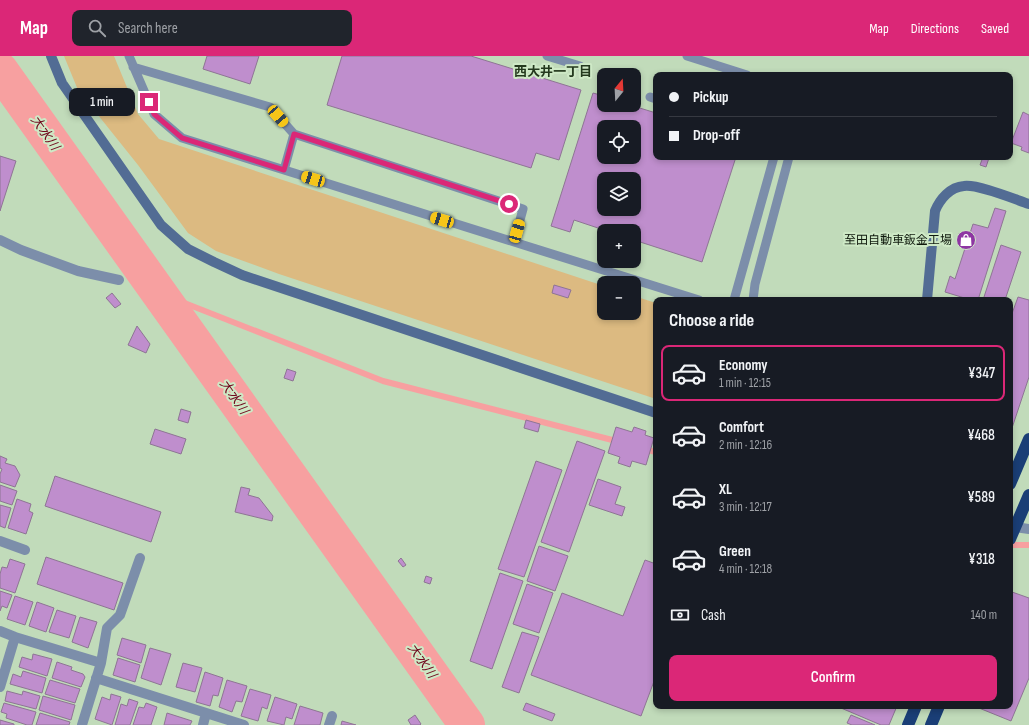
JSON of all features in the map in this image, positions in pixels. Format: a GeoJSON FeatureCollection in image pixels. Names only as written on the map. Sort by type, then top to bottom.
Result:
{"type":"FeatureCollection","features":[{"type":"Feature","properties":{"kind":"highway"},"geometry":{"type":"LineString","coordinates":[[1013,477],[1029,439]]}},
{"type":"Feature","properties":{"kind":"highway"},"geometry":{"type":"LineString","coordinates":[[1013,525],[1029,495]]}},
{"type":"Feature","properties":{"kind":"highway"},"geometry":{"type":"LineString","coordinates":[[908,725],[915,709]]}},
{"type":"Feature","properties":{"kind":"highway"},"geometry":{"type":"LineString","coordinates":[[931,725],[938,709]]}},
{"type":"Feature","properties":{"kind":"street"},"geometry":{"type":"LineString","coordinates":[[51,56],[62,83],[161,225],[188,249],[242,275],[653,412]]}},
{"type":"Feature","properties":{"kind":"street"},"geometry":{"type":"LineString","coordinates":[[927,297],[935,211],[938,202],[950,191],[964,186],[982,188],[1029,204]]}},
{"type":"Feature","properties":{"kind":"street"},"geometry":{"type":"LineString","coordinates":[[0,240],[20,250],[78,271],[119,280]]}},
{"type":"Feature","properties":{"kind":"street"},"geometry":{"type":"LineString","coordinates":[[1013,527],[1029,529]]}},
{"type":"Feature","properties":{"kind":"street"},"geometry":{"type":"LineString","coordinates":[[0,541],[25,550]]}},
{"type":"Feature","properties":{"kind":"street"},"geometry":{"type":"LineString","coordinates":[[82,725],[101,663],[107,628],[120,615],[140,558]]}},
{"type":"Feature","properties":{"kind":"street"},"geometry":{"type":"LineString","coordinates":[[0,630],[15,637],[101,663]]}},
{"type":"Feature","properties":{"kind":"street"},"geometry":{"type":"LineString","coordinates":[[0,686],[15,637]]}},
{"type":"Feature","properties":{"kind":"street"},"geometry":{"type":"LineString","coordinates":[[96,678],[244,725]]}},
{"type":"Feature","properties":{"kind":"street"},"geometry":{"type":"LineString","coordinates":[[203,725],[206,713]]}},
{"type":"Feature","properties":{"kind":"lane"},"geometry":{"type":"LineString","coordinates":[[129,56],[154,114],[182,138],[689,297]]}},
{"type":"Feature","properties":{"kind":"lane"},"geometry":{"type":"LineString","coordinates":[[547,56],[580,66]]}},
{"type":"Feature","properties":{"kind":"lane"},"geometry":{"type":"LineString","coordinates":[[687,56],[738,72]]}},
{"type":"Feature","properties":{"kind":"lane"},"geometry":{"type":"LineString","coordinates":[[133,67],[270,107],[294,134],[523,209],[514,242]]}},
{"type":"Feature","properties":{"kind":"lane"},"geometry":{"type":"LineString","coordinates":[[284,170],[294,134]]}},
{"type":"Feature","properties":{"kind":"lane"},"geometry":{"type":"LineString","coordinates":[[735,297],[773,160]]}},
{"type":"Feature","properties":{"kind":"lane"},"geometry":{"type":"LineString","coordinates":[[753,297],[755,284],[788,160]]}},
{"type":"Feature","properties":{"kind":"shaded area"},"geometry":{"type":"Polygon","coordinates":[[[64,56],[114,56],[138,114],[159,139],[597,284],[597,320],[641,320],[641,298],[653,302],[653,398],[279,274],[216,251],[188,233],[138,165],[78,90],[64,56]]]}},
{"type":"Feature","properties":{"kind":"building"},"geometry":{"type":"Polygon","coordinates":[[[207,56],[259,56],[250,84],[203,69],[207,56]]]}},
{"type":"Feature","properties":{"kind":"building"},"geometry":{"type":"Polygon","coordinates":[[[342,56],[471,56],[581,90],[559,160],[536,153],[531,168],[327,105],[342,56]]]}},
{"type":"Feature","properties":{"kind":"building"},"geometry":{"type":"Polygon","coordinates":[[[593,93],[597,94],[597,112],[641,112],[641,108],[653,112],[653,160],[735,160],[702,262],[641,242],[641,224],[597,224],[597,228],[574,220],[570,232],[551,226],[593,93]]]}},
{"type":"Feature","properties":{"kind":"building"},"geometry":{"type":"Polygon","coordinates":[[[1023,112],[1029,115],[1029,153],[1021,150],[1022,147],[1013,144],[1013,138],[1023,112]]]}},
{"type":"Feature","properties":{"kind":"building"},"geometry":{"type":"Polygon","coordinates":[[[0,156],[16,161],[0,211],[0,156]]]}},
{"type":"Feature","properties":{"kind":"building"},"geometry":{"type":"Polygon","coordinates":[[[982,160],[988,160],[986,167],[980,165],[982,160]]]}},
{"type":"Feature","properties":{"kind":"building"},"geometry":{"type":"Polygon","coordinates":[[[995,208],[1006,211],[979,297],[961,297],[945,292],[950,276],[955,279],[973,224],[988,228],[995,208]]]}},
{"type":"Feature","properties":{"kind":"building"},"geometry":{"type":"Polygon","coordinates":[[[1001,245],[1021,252],[1006,297],[984,297],[1001,245]]]}},
{"type":"Feature","properties":{"kind":"building"},"geometry":{"type":"Polygon","coordinates":[[[554,285],[571,290],[568,298],[552,293],[554,285]]]}},
{"type":"Feature","properties":{"kind":"building"},"geometry":{"type":"Polygon","coordinates":[[[112,293],[121,304],[115,308],[106,298],[112,293]]]}},
{"type":"Feature","properties":{"kind":"building"},"geometry":{"type":"Polygon","coordinates":[[[1018,297],[1029,300],[1029,377],[1013,425],[1013,311],[1018,297]]]}},
{"type":"Feature","properties":{"kind":"building"},"geometry":{"type":"Polygon","coordinates":[[[137,326],[150,344],[146,353],[128,345],[137,326]]]}},
{"type":"Feature","properties":{"kind":"building"},"geometry":{"type":"Polygon","coordinates":[[[287,369],[296,372],[293,381],[284,378],[287,369]]]}},
{"type":"Feature","properties":{"kind":"building"},"geometry":{"type":"Polygon","coordinates":[[[181,409],[191,412],[188,423],[178,420],[181,409]]]}},
{"type":"Feature","properties":{"kind":"building"},"geometry":{"type":"Polygon","coordinates":[[[526,420],[540,424],[538,432],[524,428],[526,420]]]}},
{"type":"Feature","properties":{"kind":"building"},"geometry":{"type":"Polygon","coordinates":[[[616,427],[632,432],[634,427],[646,431],[645,435],[653,438],[646,465],[632,461],[630,467],[618,463],[620,457],[608,453],[616,427]]]}},
{"type":"Feature","properties":{"kind":"building"},"geometry":{"type":"Polygon","coordinates":[[[155,429],[186,439],[181,454],[150,444],[155,429]]]}},
{"type":"Feature","properties":{"kind":"building"},"geometry":{"type":"Polygon","coordinates":[[[577,441],[605,451],[569,552],[541,542],[577,441]]]}},
{"type":"Feature","properties":{"kind":"building"},"geometry":{"type":"Polygon","coordinates":[[[0,456],[7,459],[5,463],[15,466],[20,475],[15,487],[0,482],[0,474],[2,469],[0,468],[0,456]]]}},
{"type":"Feature","properties":{"kind":"building"},"geometry":{"type":"Polygon","coordinates":[[[536,461],[562,470],[524,577],[498,569],[536,461]]]}},
{"type":"Feature","properties":{"kind":"building"},"geometry":{"type":"Polygon","coordinates":[[[55,476],[161,512],[151,542],[45,506],[55,476]]]}},
{"type":"Feature","properties":{"kind":"building"},"geometry":{"type":"Polygon","coordinates":[[[598,479],[621,487],[615,504],[625,507],[622,516],[589,505],[598,479]]]}},
{"type":"Feature","properties":{"kind":"building"},"geometry":{"type":"Polygon","coordinates":[[[0,485],[17,491],[12,505],[0,501],[0,485]]]}},
{"type":"Feature","properties":{"kind":"building"},"geometry":{"type":"Polygon","coordinates":[[[241,487],[250,489],[248,495],[259,498],[273,516],[272,521],[235,512],[241,487]]]}},
{"type":"Feature","properties":{"kind":"building"},"geometry":{"type":"Polygon","coordinates":[[[17,499],[31,504],[29,511],[33,513],[26,534],[8,528],[17,499]]]}},
{"type":"Feature","properties":{"kind":"building"},"geometry":{"type":"Polygon","coordinates":[[[0,505],[11,508],[5,528],[0,526],[0,505]]]}},
{"type":"Feature","properties":{"kind":"building"},"geometry":{"type":"Polygon","coordinates":[[[539,546],[568,556],[555,591],[527,581],[539,546]]]}},
{"type":"Feature","properties":{"kind":"building"},"geometry":{"type":"Polygon","coordinates":[[[46,557],[123,583],[114,610],[37,584],[46,557]]]}},
{"type":"Feature","properties":{"kind":"building"},"geometry":{"type":"Polygon","coordinates":[[[401,558],[406,565],[403,567],[398,561],[401,558]]]}},
{"type":"Feature","properties":{"kind":"building"},"geometry":{"type":"Polygon","coordinates":[[[10,559],[25,564],[15,593],[0,588],[0,574],[2,567],[7,568],[10,559]]]}},
{"type":"Feature","properties":{"kind":"building"},"geometry":{"type":"Polygon","coordinates":[[[645,560],[653,563],[653,684],[641,716],[531,675],[562,593],[623,616],[645,560]]]}},
{"type":"Feature","properties":{"kind":"building"},"geometry":{"type":"Polygon","coordinates":[[[500,573],[523,581],[492,669],[470,661],[500,573]]]}},
{"type":"Feature","properties":{"kind":"building"},"geometry":{"type":"Polygon","coordinates":[[[426,576],[432,578],[430,584],[424,582],[426,576]]]}},
{"type":"Feature","properties":{"kind":"building"},"geometry":{"type":"Polygon","coordinates":[[[527,584],[553,593],[539,633],[513,624],[527,584]]]}},
{"type":"Feature","properties":{"kind":"building"},"geometry":{"type":"Polygon","coordinates":[[[0,591],[12,595],[7,608],[2,606],[0,611],[0,591]]]}},
{"type":"Feature","properties":{"kind":"building"},"geometry":{"type":"Polygon","coordinates":[[[1013,592],[1029,598],[1029,678],[1011,721],[981,709],[1013,709],[1013,592]]]}},
{"type":"Feature","properties":{"kind":"building"},"geometry":{"type":"Polygon","coordinates":[[[15,596],[33,602],[25,625],[7,619],[15,596]]]}},
{"type":"Feature","properties":{"kind":"building"},"geometry":{"type":"Polygon","coordinates":[[[37,602],[54,608],[46,632],[29,626],[37,602]]]}},
{"type":"Feature","properties":{"kind":"building"},"geometry":{"type":"Polygon","coordinates":[[[57,610],[76,616],[69,638],[49,632],[57,610]]]}},
{"type":"Feature","properties":{"kind":"building"},"geometry":{"type":"Polygon","coordinates":[[[80,617],[97,622],[88,648],[72,642],[80,617]]]}},
{"type":"Feature","properties":{"kind":"building"},"geometry":{"type":"Polygon","coordinates":[[[522,632],[539,637],[519,693],[502,687],[522,632]]]}},
{"type":"Feature","properties":{"kind":"building"},"geometry":{"type":"Polygon","coordinates":[[[122,638],[146,645],[141,663],[117,655],[122,638]]]}},
{"type":"Feature","properties":{"kind":"building"},"geometry":{"type":"Polygon","coordinates":[[[150,648],[171,654],[161,685],[141,678],[150,648]]]}},
{"type":"Feature","properties":{"kind":"building"},"geometry":{"type":"Polygon","coordinates":[[[33,654],[52,659],[47,676],[19,667],[22,657],[32,660],[33,654]]]}},
{"type":"Feature","properties":{"kind":"building"},"geometry":{"type":"Polygon","coordinates":[[[118,658],[140,665],[135,682],[113,675],[118,658]]]}},
{"type":"Feature","properties":{"kind":"building"},"geometry":{"type":"Polygon","coordinates":[[[57,662],[72,667],[71,670],[83,674],[85,677],[81,687],[52,678],[57,662]]]}},
{"type":"Feature","properties":{"kind":"building"},"geometry":{"type":"Polygon","coordinates":[[[183,663],[202,668],[195,692],[176,687],[183,663]]]}},
{"type":"Feature","properties":{"kind":"building"},"geometry":{"type":"Polygon","coordinates":[[[23,671],[46,678],[42,693],[10,684],[13,674],[21,677],[23,671]]]}},
{"type":"Feature","properties":{"kind":"building"},"geometry":{"type":"Polygon","coordinates":[[[205,672],[223,678],[218,696],[213,695],[210,706],[196,702],[205,672]]]}},
{"type":"Feature","properties":{"kind":"building"},"geometry":{"type":"Polygon","coordinates":[[[50,680],[80,689],[75,703],[45,694],[50,680]]]}},
{"type":"Feature","properties":{"kind":"building"},"geometry":{"type":"Polygon","coordinates":[[[227,680],[247,686],[242,702],[236,701],[232,712],[219,707],[227,680]]]}},
{"type":"Feature","properties":{"kind":"building"},"geometry":{"type":"Polygon","coordinates":[[[250,689],[271,695],[267,709],[262,707],[258,721],[241,716],[250,689]]]}},
{"type":"Feature","properties":{"kind":"building"},"geometry":{"type":"Polygon","coordinates":[[[7,691],[22,695],[23,691],[40,696],[36,709],[5,701],[7,691]]]}},
{"type":"Feature","properties":{"kind":"building"},"geometry":{"type":"Polygon","coordinates":[[[111,694],[121,697],[112,725],[95,719],[102,697],[110,700],[111,694]]]}},
{"type":"Feature","properties":{"kind":"building"},"geometry":{"type":"Polygon","coordinates":[[[43,696],[75,705],[71,720],[39,710],[43,696]]]}},
{"type":"Feature","properties":{"kind":"building"},"geometry":{"type":"Polygon","coordinates":[[[275,697],[297,704],[292,719],[286,717],[284,725],[267,721],[275,697]]]}},
{"type":"Feature","properties":{"kind":"building"},"geometry":{"type":"Polygon","coordinates":[[[129,699],[138,702],[130,725],[115,725],[121,704],[127,706],[129,699]]]}},
{"type":"Feature","properties":{"kind":"building"},"geometry":{"type":"Polygon","coordinates":[[[4,703],[36,712],[32,725],[27,725],[6,718],[7,714],[1,712],[4,703]]]}},
{"type":"Feature","properties":{"kind":"building"},"geometry":{"type":"Polygon","coordinates":[[[146,703],[157,707],[151,725],[133,725],[139,707],[144,708],[146,703]]]}},
{"type":"Feature","properties":{"kind":"building"},"geometry":{"type":"Polygon","coordinates":[[[526,703],[555,714],[552,721],[523,710],[526,703]]]}},
{"type":"Feature","properties":{"kind":"building"},"geometry":{"type":"Polygon","coordinates":[[[300,706],[323,713],[320,725],[294,725],[300,706]]]}},
{"type":"Feature","properties":{"kind":"building"},"geometry":{"type":"Polygon","coordinates":[[[843,709],[896,709],[889,725],[881,725],[843,709]]]}},
{"type":"Feature","properties":{"kind":"building"},"geometry":{"type":"Polygon","coordinates":[[[40,713],[70,722],[69,725],[36,725],[40,713]]]}},
{"type":"Feature","properties":{"kind":"building"},"geometry":{"type":"Polygon","coordinates":[[[167,713],[192,721],[190,725],[164,725],[167,713]]]}},
{"type":"Feature","properties":{"kind":"building"},"geometry":{"type":"Polygon","coordinates":[[[415,715],[421,724],[420,725],[411,725],[408,720],[415,715]]]}},
{"type":"Feature","properties":{"kind":"building"},"geometry":{"type":"Polygon","coordinates":[[[851,715],[875,725],[852,725],[847,723],[851,715]]]}},
{"type":"Feature","properties":{"kind":"building"},"geometry":{"type":"Polygon","coordinates":[[[0,720],[14,724],[14,725],[0,725],[0,720]]]}},
{"type":"Feature","properties":{"kind":"building"},"geometry":{"type":"Polygon","coordinates":[[[342,721],[356,725],[341,725],[342,721]]]}},
{"type":"Feature","properties":{"kind":"waterway","name":"大水川"},"geometry":{"type":"LineString","coordinates":[[0,70],[467,725]]}},
{"type":"Feature","properties":{"kind":"waterway"},"geometry":{"type":"LineString","coordinates":[[159,293],[383,381],[620,442]]}},
{"type":"Feature","properties":{"kind":"waterway"},"geometry":{"type":"LineString","coordinates":[[644,449],[653,451]]}},
{"type":"Feature","properties":{"kind":"waterway"},"geometry":{"type":"LineString","coordinates":[[1013,545],[1029,545]]}},
{"type":"Feature","properties":{"kind":"place","name":"至田自動車鈑金工場"},"geometry":{"type":"Point","coordinates":[966,240]}},
{"type":"Feature","properties":{"kind":"district","name":"西大井一丁目"},"geometry":{"type":"Point","coordinates":[553,72]}},
{"type":"Feature","properties":{"kind":"route"},"geometry":{"type":"LineString","coordinates":[[149,102],[154,114],[182,138],[284,170],[294,134],[509,204]]}}]}
